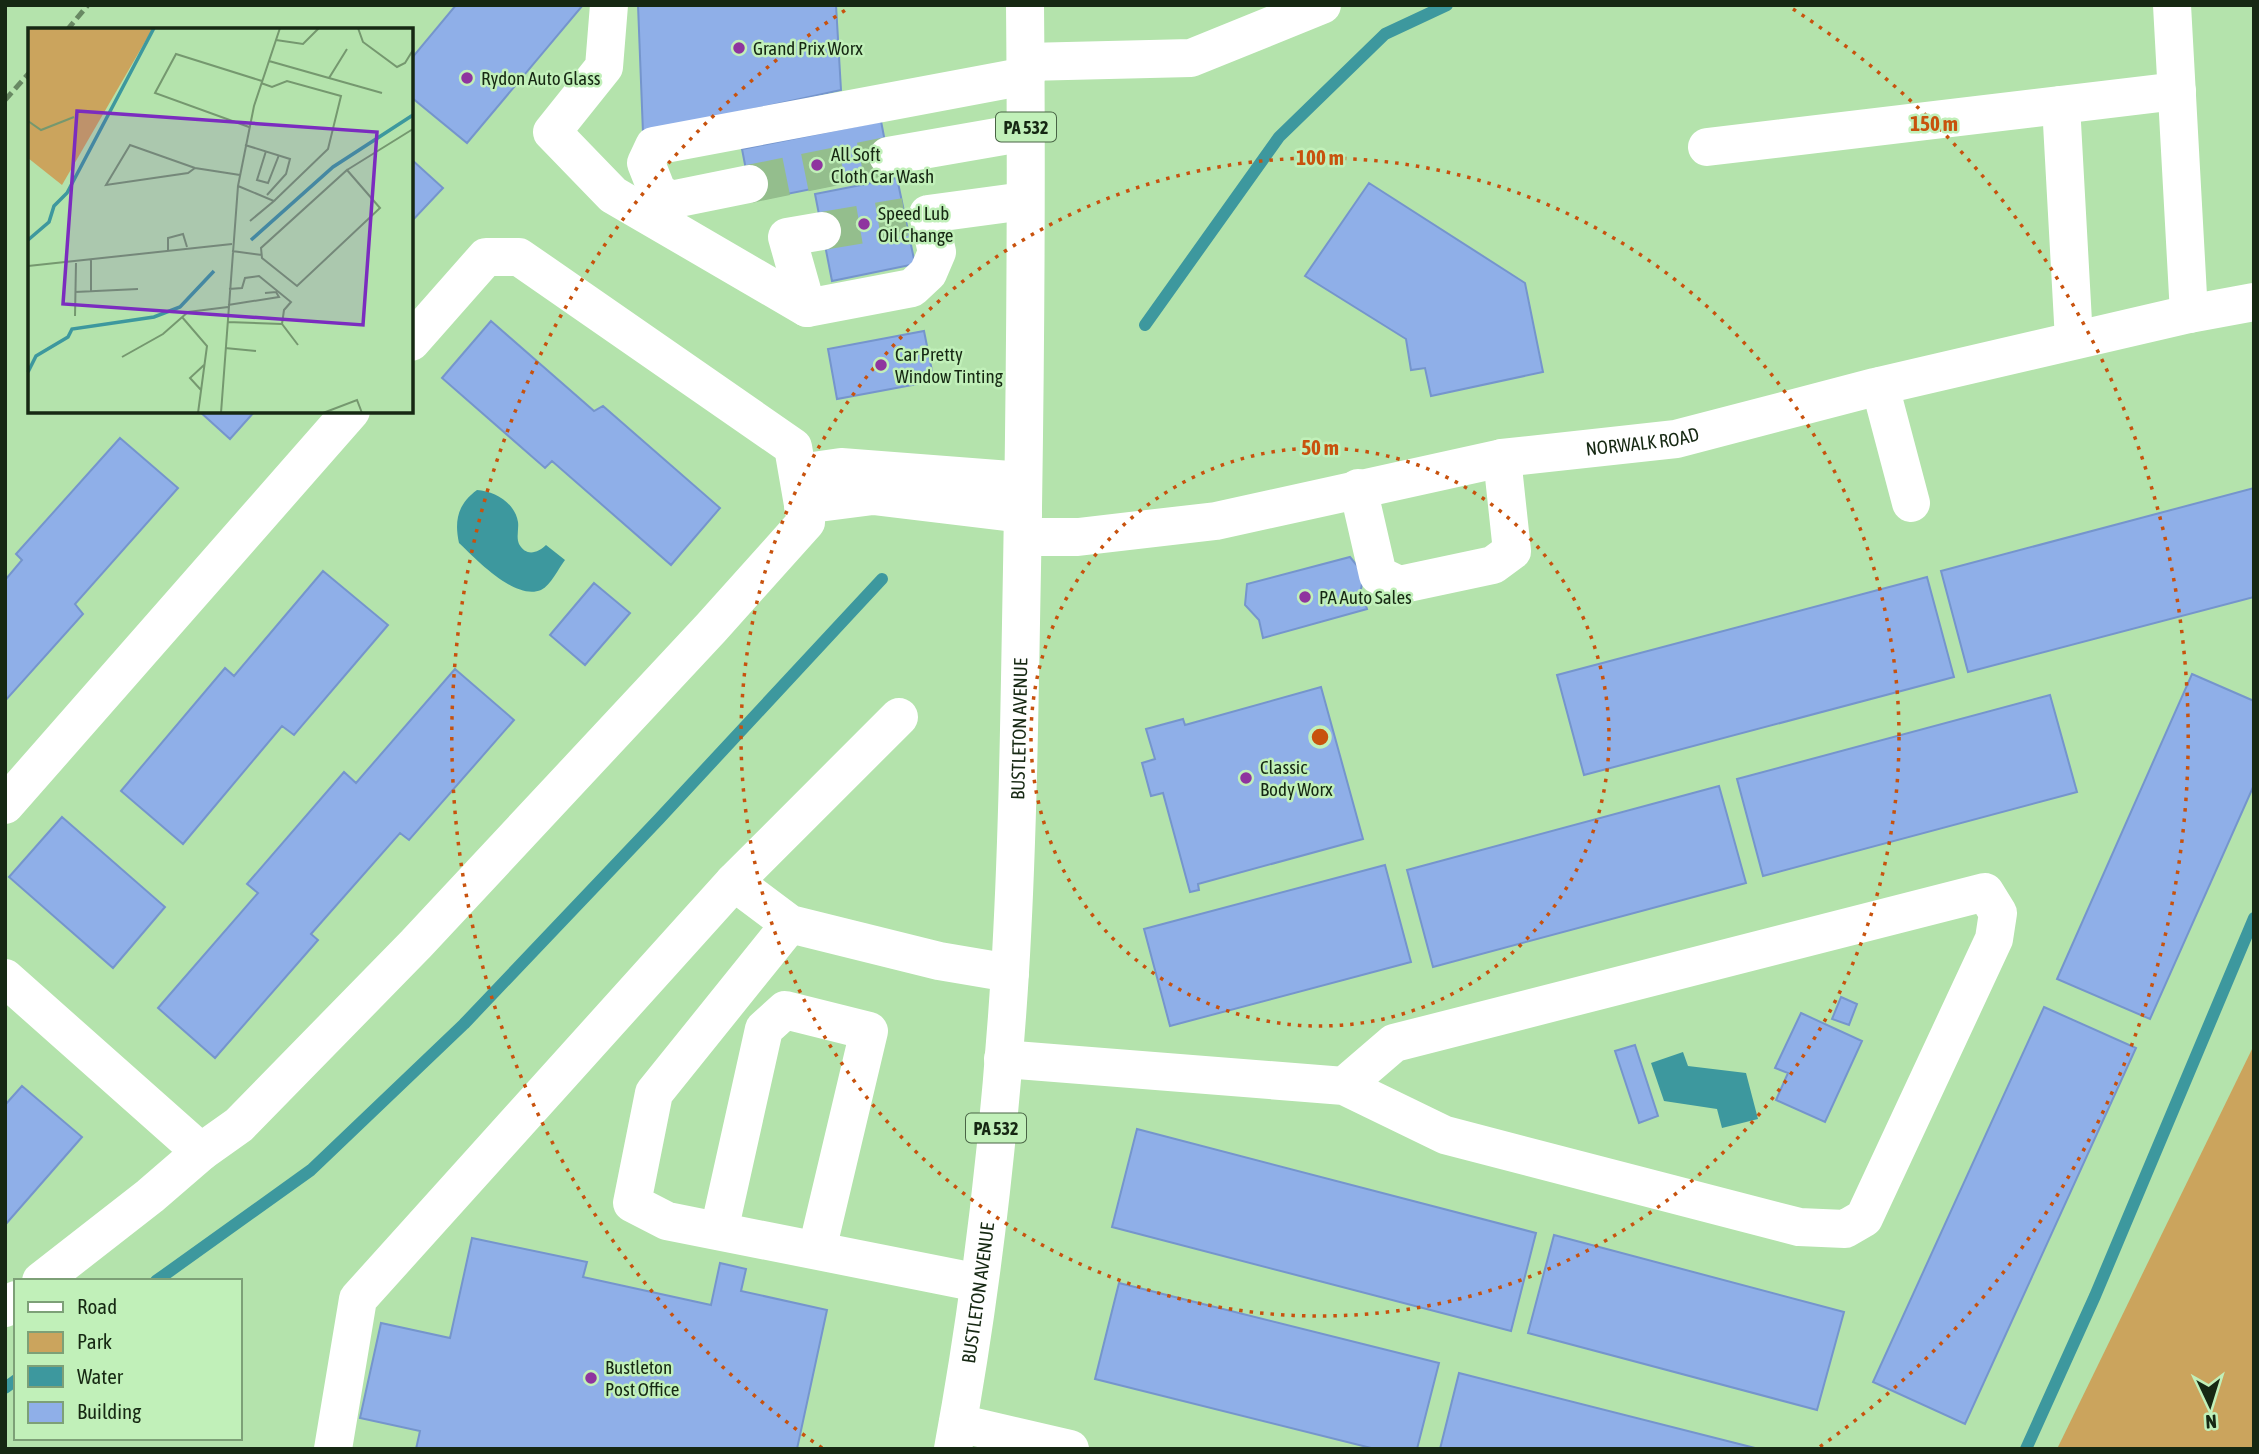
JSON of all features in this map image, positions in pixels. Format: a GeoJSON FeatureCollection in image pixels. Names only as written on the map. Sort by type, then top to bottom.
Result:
{"type":"FeatureCollection","features":[{"type":"Feature","properties":{"kind":"main road"},"geometry":{"type":"LineString","coordinates":[[609,5],[604,67],[552,132],[613,195],[807,308],[912,288],[928,273],[937,252],[917,215],[1026,201]]}},
{"type":"Feature","properties":{"kind":"main road","name":"BUSTLETON AVENUE"},"geometry":{"type":"LineString","coordinates":[[956,1436],[991,1185],[1010,973],[1017,805],[1023,511],[1025,5]]}},
{"type":"Feature","properties":{"kind":"main road"},"geometry":{"type":"LineString","coordinates":[[749,184],[670,200],[657,191],[646,163],[653,146],[1026,69],[1191,58],[1322,5]]}},
{"type":"Feature","properties":{"kind":"main road"},"geometry":{"type":"LineString","coordinates":[[2172,5],[2189,314]]}},
{"type":"Feature","properties":{"kind":"main road"},"geometry":{"type":"LineString","coordinates":[[1707,148],[2177,91]]}},
{"type":"Feature","properties":{"kind":"main road"},"geometry":{"type":"LineString","coordinates":[[2061,105],[2074,340]]}},
{"type":"Feature","properties":{"kind":"main road"},"geometry":{"type":"LineString","coordinates":[[888,156],[1026,132]]}},
{"type":"Feature","properties":{"kind":"main road"},"geometry":{"type":"LineString","coordinates":[[613,195],[657,191]]}},
{"type":"Feature","properties":{"kind":"main road"},"geometry":{"type":"LineString","coordinates":[[807,308],[786,237],[822,231]]}},
{"type":"Feature","properties":{"kind":"main road"},"geometry":{"type":"LineString","coordinates":[[44,1279],[150,1196],[201,1152],[239,1125],[416,944],[711,628],[806,522],[793,447],[519,257],[486,257],[413,340]]}},
{"type":"Feature","properties":{"kind":"main road","name":"NORWALK ROAD"},"geometry":{"type":"LineString","coordinates":[[801,489],[1023,511],[1078,537],[1216,521],[1502,458],[1676,439],[1880,386],[2074,340],[2254,302]]}},
{"type":"Feature","properties":{"kind":"main road"},"geometry":{"type":"LineString","coordinates":[[1880,386],[1911,503]]}},
{"type":"Feature","properties":{"kind":"main road"},"geometry":{"type":"LineString","coordinates":[[5,805],[349,413]]}},
{"type":"Feature","properties":{"kind":"main road"},"geometry":{"type":"LineString","coordinates":[[1358,488],[1378,575],[1399,585],[1493,565],[1512,551],[1502,458]]}},
{"type":"Feature","properties":{"kind":"main road"},"geometry":{"type":"LineString","coordinates":[[333,1449],[358,1299],[734,882],[899,717]]}},
{"type":"Feature","properties":{"kind":"main road"},"geometry":{"type":"LineString","coordinates":[[734,882],[790,924],[939,961],[1010,973]]}},
{"type":"Feature","properties":{"kind":"main road"},"geometry":{"type":"LineString","coordinates":[[1003,1059],[1344,1086],[1444,1135],[1799,1227],[1845,1228],[1864,1218],[1994,939],[1998,912],[1984,892],[1394,1043],[1344,1086]]}},
{"type":"Feature","properties":{"kind":"main road"},"geometry":{"type":"LineString","coordinates":[[790,924],[654,1093],[632,1203],[667,1221],[979,1283]]}},
{"type":"Feature","properties":{"kind":"main road"},"geometry":{"type":"LineString","coordinates":[[5,978],[201,1152]]}},
{"type":"Feature","properties":{"kind":"main road"},"geometry":{"type":"LineString","coordinates":[[744,982],[764,1029]]}},
{"type":"Feature","properties":{"kind":"main road"},"geometry":{"type":"LineString","coordinates":[[719,1231],[764,1029],[785,1010],[869,1031],[817,1250]]}},
{"type":"Feature","properties":{"kind":"main road"},"geometry":{"type":"LineString","coordinates":[[956,1436],[1070,1449]]}},
{"type":"Feature","properties":{"kind":"green space"},"geometry":{"type":"Polygon","coordinates":[[[2254,1045],[2254,1449],[2057,1449],[2254,1045]]]}},
{"type":"Feature","properties":{"kind":"water"},"geometry":{"type":"Polygon","coordinates":[[[477,490],[503,499],[513,509],[518,522],[518,541],[525,551],[536,552],[546,545],[565,560],[545,588],[531,592],[508,584],[459,543],[459,513],[465,501],[477,490]]]}},
{"type":"Feature","properties":{"kind":"water"},"geometry":{"type":"Polygon","coordinates":[[[1683,1052],[1688,1066],[1746,1073],[1758,1119],[1722,1128],[1717,1109],[1664,1101],[1651,1063],[1683,1052]]]}},
{"type":"Feature","properties":{"kind":"building","name":"Rydon Auto Glass"},"geometry":{"type":"Polygon","coordinates":[[[456,5],[583,5],[467,143],[413,99],[413,57],[456,5]]]}},
{"type":"Feature","properties":{"kind":"building","name":"Grand Prix Worx"},"geometry":{"type":"Polygon","coordinates":[[[638,5],[836,5],[841,90],[643,133],[638,5]]]}},
{"type":"Feature","properties":{"kind":"building","name":"All Soft Cloth Car Wash"},"geometry":{"type":"Polygon","coordinates":[[[881,121],[891,173],[752,201],[742,149],[881,121]]]}},
{"type":"Feature","properties":{"kind":"building"},"geometry":{"type":"Polygon","coordinates":[[[413,161],[443,188],[413,220],[413,161]]]}},
{"type":"Feature","properties":{"kind":"building","name":"Speed Lub Oil Change"},"geometry":{"type":"Polygon","coordinates":[[[897,178],[915,264],[832,281],[815,194],[897,178]]]}},
{"type":"Feature","properties":{"kind":"building"},"geometry":{"type":"Polygon","coordinates":[[[1369,183],[1525,283],[1543,372],[1431,396],[1425,368],[1411,370],[1406,339],[1305,276],[1369,183]]]}},
{"type":"Feature","properties":{"kind":"building"},"geometry":{"type":"Polygon","coordinates":[[[491,321],[594,411],[603,406],[720,508],[671,565],[552,461],[545,468],[442,378],[491,321]]]}},
{"type":"Feature","properties":{"kind":"building","name":"Car Pretty Window Tinting"},"geometry":{"type":"Polygon","coordinates":[[[924,331],[934,381],[837,399],[828,349],[924,331]]]}},
{"type":"Feature","properties":{"kind":"building"},"geometry":{"type":"Polygon","coordinates":[[[201,413],[253,413],[230,439],[201,413]]]}},
{"type":"Feature","properties":{"kind":"building"},"geometry":{"type":"Polygon","coordinates":[[[120,438],[178,488],[75,604],[83,614],[5,701],[5,580],[22,560],[16,554],[120,438]]]}},
{"type":"Feature","properties":{"kind":"building"},"geometry":{"type":"Polygon","coordinates":[[[2254,488],[2254,597],[1968,672],[1941,571],[2254,488]]]}},
{"type":"Feature","properties":{"kind":"building","name":"PA Auto Sales"},"geometry":{"type":"Polygon","coordinates":[[[1350,557],[1364,574],[1361,589],[1367,609],[1263,638],[1259,620],[1245,605],[1247,584],[1350,557]]]}},
{"type":"Feature","properties":{"kind":"building"},"geometry":{"type":"Polygon","coordinates":[[[323,571],[388,625],[294,735],[282,726],[183,844],[121,791],[225,668],[234,676],[323,571]]]}},
{"type":"Feature","properties":{"kind":"building"},"geometry":{"type":"Polygon","coordinates":[[[1927,577],[1954,677],[1584,775],[1557,675],[1927,577]]]}},
{"type":"Feature","properties":{"kind":"building"},"geometry":{"type":"Polygon","coordinates":[[[594,583],[630,613],[585,665],[550,635],[594,583]]]}},
{"type":"Feature","properties":{"kind":"building"},"geometry":{"type":"Polygon","coordinates":[[[455,669],[514,720],[409,840],[400,833],[311,934],[318,940],[215,1058],[158,1008],[258,893],[247,884],[344,772],[356,783],[455,669]]]}},
{"type":"Feature","properties":{"kind":"building"},"geometry":{"type":"Polygon","coordinates":[[[2192,674],[2254,701],[2254,785],[2150,1019],[2057,979],[2192,674]]]}},
{"type":"Feature","properties":{"kind":"building","name":"Classic Body Worx"},"geometry":{"type":"Polygon","coordinates":[[[1321,687],[1363,839],[1198,884],[1199,890],[1190,892],[1163,793],[1151,796],[1142,763],[1155,759],[1146,729],[1183,719],[1185,725],[1321,687]]]}},
{"type":"Feature","properties":{"kind":"building"},"geometry":{"type":"Polygon","coordinates":[[[2050,695],[2077,792],[1763,876],[1737,779],[2050,695]]]}},
{"type":"Feature","properties":{"kind":"building"},"geometry":{"type":"Polygon","coordinates":[[[1719,786],[1746,883],[1433,967],[1407,870],[1719,786]]]}},
{"type":"Feature","properties":{"kind":"building"},"geometry":{"type":"Polygon","coordinates":[[[62,817],[165,907],[113,968],[9,877],[62,817]]]}},
{"type":"Feature","properties":{"kind":"building"},"geometry":{"type":"Polygon","coordinates":[[[1385,865],[1411,962],[1170,1026],[1144,929],[1385,865]]]}},
{"type":"Feature","properties":{"kind":"building"},"geometry":{"type":"Polygon","coordinates":[[[1841,997],[1857,1004],[1849,1025],[1832,1019],[1841,997]]]}},
{"type":"Feature","properties":{"kind":"building"},"geometry":{"type":"Polygon","coordinates":[[[2044,1007],[2136,1048],[1965,1424],[1873,1382],[2044,1007]]]}},
{"type":"Feature","properties":{"kind":"building"},"geometry":{"type":"Polygon","coordinates":[[[1801,1013],[1862,1041],[1825,1122],[1776,1100],[1788,1073],[1775,1068],[1801,1013]]]}},
{"type":"Feature","properties":{"kind":"building"},"geometry":{"type":"Polygon","coordinates":[[[1635,1045],[1658,1116],[1639,1123],[1615,1051],[1635,1045]]]}},
{"type":"Feature","properties":{"kind":"building"},"geometry":{"type":"Polygon","coordinates":[[[22,1086],[82,1137],[5,1225],[5,1105],[22,1086]]]}},
{"type":"Feature","properties":{"kind":"building"},"geometry":{"type":"Polygon","coordinates":[[[1137,1129],[1536,1233],[1511,1331],[1112,1227],[1137,1129]]]}},
{"type":"Feature","properties":{"kind":"building"},"geometry":{"type":"Polygon","coordinates":[[[1554,1235],[1844,1312],[1817,1410],[1528,1333],[1554,1235]]]}},
{"type":"Feature","properties":{"kind":"building","name":"Bustleton Post Office"},"geometry":{"type":"Polygon","coordinates":[[[472,1238],[587,1262],[583,1277],[711,1305],[720,1263],[746,1269],[741,1291],[827,1310],[797,1449],[416,1449],[420,1431],[360,1418],[381,1323],[450,1338],[472,1238]]]}},
{"type":"Feature","properties":{"kind":"building"},"geometry":{"type":"Polygon","coordinates":[[[1119,1283],[1439,1363],[1417,1449],[1375,1449],[1095,1379],[1119,1283]]]}},
{"type":"Feature","properties":{"kind":"building"},"geometry":{"type":"Polygon","coordinates":[[[1459,1373],[1759,1449],[1440,1449],[1459,1373]]]}},
{"type":"Feature","properties":{"kind":"waterway"},"geometry":{"type":"LineString","coordinates":[[1145,325],[1279,137],[1385,34],[1447,5]]}},
{"type":"Feature","properties":{"kind":"waterway"},"geometry":{"type":"LineString","coordinates":[[159,1279],[311,1170],[464,1024],[882,579]]}},
{"type":"Feature","properties":{"kind":"waterway"},"geometry":{"type":"LineString","coordinates":[[2026,1449],[2095,1296],[2254,918]]}},
{"type":"Feature","properties":{"kind":"waterway"},"geometry":{"type":"LineString","coordinates":[[5,1388],[14,1381]]}},
{"type":"Feature","properties":{"kind":"tunnel"},"geometry":{"type":"LineString","coordinates":[[749,184],[888,156]]}},
{"type":"Feature","properties":{"kind":"tunnel"},"geometry":{"type":"LineString","coordinates":[[822,231],[905,217]]}},
{"type":"Feature","properties":{"kind":"railway"},"geometry":{"type":"LineString","coordinates":[[69,28],[88,5]]}},
{"type":"Feature","properties":{"kind":"railway"},"geometry":{"type":"LineString","coordinates":[[5,100],[28,74]]}},
{"type":"Feature","properties":{"kind":"place","name":"Grand Prix Worx"},"geometry":{"type":"Point","coordinates":[739,48]}},
{"type":"Feature","properties":{"kind":"place","name":"Rydon Auto Glass"},"geometry":{"type":"Point","coordinates":[467,78]}},
{"type":"Feature","properties":{"kind":"place","name":"All Soft Cloth Car Wash"},"geometry":{"type":"Point","coordinates":[817,165]}},
{"type":"Feature","properties":{"kind":"place","name":"Speed Lub Oil Change"},"geometry":{"type":"Point","coordinates":[864,224]}},
{"type":"Feature","properties":{"kind":"place","name":"Car Pretty Window Tinting"},"geometry":{"type":"Point","coordinates":[881,365]}},
{"type":"Feature","properties":{"kind":"place","name":"PA Auto Sales"},"geometry":{"type":"Point","coordinates":[1305,597]}},
{"type":"Feature","properties":{"kind":"place","name":"Classic Body Worx"},"geometry":{"type":"Point","coordinates":[1246,778]}},
{"type":"Feature","properties":{"kind":"place","name":"Bustleton Post Office"},"geometry":{"type":"Point","coordinates":[591,1378]}}]}
